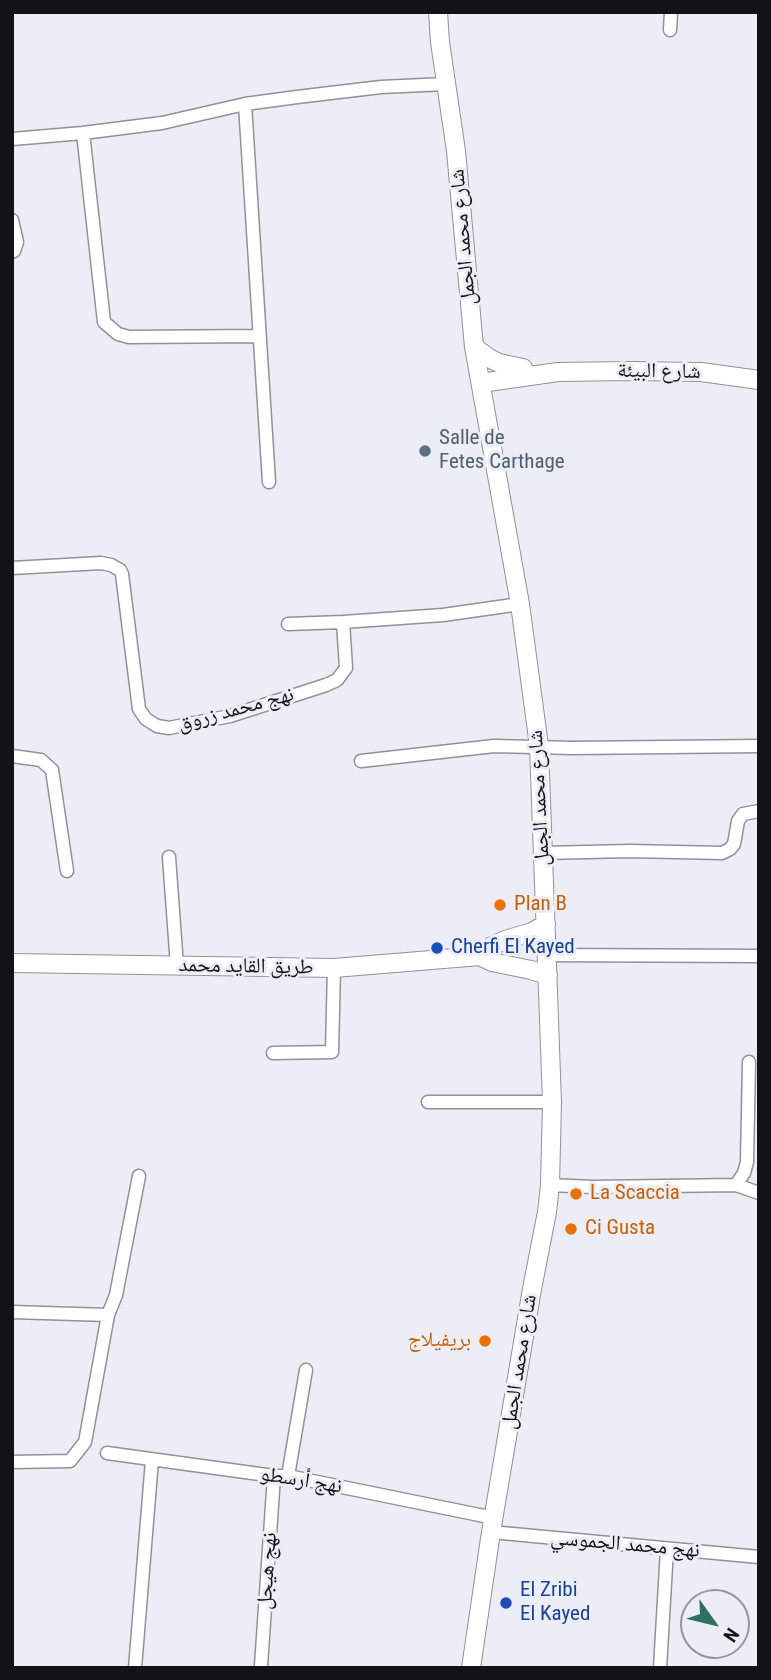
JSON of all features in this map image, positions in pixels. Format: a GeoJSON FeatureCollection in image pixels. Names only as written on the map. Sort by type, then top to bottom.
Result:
{"type":"FeatureCollection","features":[{"type":"Feature","properties":{"kind":"street","name":"شارع محمد الجمل"},"geometry":{"type":"LineString","coordinates":[[438,12],[456,151],[474,346],[520,604],[540,746],[552,1102],[547,1212],[531,1289],[471,1668]]}},
{"type":"Feature","properties":{"kind":"street"},"geometry":{"type":"LineString","coordinates":[[670,30],[671,12]]}},
{"type":"Feature","properties":{"kind":"street"},"geometry":{"type":"LineString","coordinates":[[12,139],[162,123],[244,104],[381,87],[446,84]]}},
{"type":"Feature","properties":{"kind":"street"},"geometry":{"type":"LineString","coordinates":[[244,104],[269,482]]}},
{"type":"Feature","properties":{"kind":"street"},"geometry":{"type":"LineString","coordinates":[[83,133],[104,322],[118,334],[129,337],[258,336]]}},
{"type":"Feature","properties":{"kind":"street"},"geometry":{"type":"LineString","coordinates":[[12,220],[17,242],[12,252]]}},
{"type":"Feature","properties":{"kind":"street"},"geometry":{"type":"LineString","coordinates":[[474,346],[489,358],[525,372]]}},
{"type":"Feature","properties":{"kind":"street","name":"شارع البيئة"},"geometry":{"type":"LineString","coordinates":[[480,377],[525,372],[629,371],[701,372],[759,380]]}},
{"type":"Feature","properties":{"kind":"street"},"geometry":{"type":"LineString","coordinates":[[487,415],[507,387],[525,372]]}},
{"type":"Feature","properties":{"kind":"street","name":"نهج محمد زروق"},"geometry":{"type":"LineString","coordinates":[[12,568],[101,563],[117,568],[122,574],[139,709],[146,719],[157,726],[169,728],[230,716],[337,680],[346,668],[343,622]]}},
{"type":"Feature","properties":{"kind":"street"},"geometry":{"type":"LineString","coordinates":[[288,624],[443,615],[520,604]]}},
{"type":"Feature","properties":{"kind":"street"},"geometry":{"type":"LineString","coordinates":[[361,761],[494,746],[759,746]]}},
{"type":"Feature","properties":{"kind":"street"},"geometry":{"type":"LineString","coordinates":[[12,756],[41,760],[52,770],[67,871]]}},
{"type":"Feature","properties":{"kind":"street"},"geometry":{"type":"LineString","coordinates":[[543,853],[722,853],[734,844],[738,821],[743,814],[759,811]]}},
{"type":"Feature","properties":{"kind":"street"},"geometry":{"type":"LineString","coordinates":[[169,857],[177,966]]}},
{"type":"Feature","properties":{"kind":"street","name":"طريق القايد محمد"},"geometry":{"type":"LineString","coordinates":[[480,956],[492,946],[533,932],[546,924]]}},
{"type":"Feature","properties":{"kind":"street"},"geometry":{"type":"LineString","coordinates":[[547,955],[759,956]]}},
{"type":"Feature","properties":{"kind":"street","name":"طريق القايد محمد"},"geometry":{"type":"LineString","coordinates":[[12,963],[334,968],[480,956],[492,962],[548,975]]}},
{"type":"Feature","properties":{"kind":"street"},"geometry":{"type":"LineString","coordinates":[[273,1053],[332,1052],[334,968]]}},
{"type":"Feature","properties":{"kind":"street"},"geometry":{"type":"LineString","coordinates":[[736,1185],[753,1162],[749,1062]]}},
{"type":"Feature","properties":{"kind":"street"},"geometry":{"type":"LineString","coordinates":[[428,1102],[552,1102]]}},
{"type":"Feature","properties":{"kind":"street"},"geometry":{"type":"LineString","coordinates":[[12,1462],[70,1461],[85,1442],[108,1315],[116,1295],[139,1176]]}},
{"type":"Feature","properties":{"kind":"street"},"geometry":{"type":"LineString","coordinates":[[550,1185],[736,1185],[759,1193]]}},
{"type":"Feature","properties":{"kind":"street"},"geometry":{"type":"LineString","coordinates":[[12,1311],[108,1315]]}},
{"type":"Feature","properties":{"kind":"street"},"geometry":{"type":"LineString","coordinates":[[288,1476],[306,1370]]}},
{"type":"Feature","properties":{"kind":"street","name":"نهج أرسطو"},"geometry":{"type":"LineString","coordinates":[[107,1453],[288,1476],[493,1525]]}},
{"type":"Feature","properties":{"kind":"street"},"geometry":{"type":"LineString","coordinates":[[135,1668],[152,1460]]}},
{"type":"Feature","properties":{"kind":"street","name":"نهج هيجل"},"geometry":{"type":"LineString","coordinates":[[261,1666],[274,1476]]}},
{"type":"Feature","properties":{"kind":"street","name":"نهج محمد الجموسي"},"geometry":{"type":"LineString","coordinates":[[493,1525],[667,1549],[759,1557]]}},
{"type":"Feature","properties":{"kind":"street"},"geometry":{"type":"LineString","coordinates":[[660,1668],[667,1549]]}},
{"type":"Feature","properties":{"kind":"place","name":"Salle de Fetes Carthage"},"geometry":{"type":"Point","coordinates":[425,451]}},
{"type":"Feature","properties":{"kind":"place","name":"Plan B"},"geometry":{"type":"Point","coordinates":[500,905]}},
{"type":"Feature","properties":{"kind":"place","name":"Cherfi El Kayed"},"geometry":{"type":"Point","coordinates":[437,948]}},
{"type":"Feature","properties":{"kind":"place","name":"La Scaccia"},"geometry":{"type":"Point","coordinates":[576,1194]}},
{"type":"Feature","properties":{"kind":"place","name":"Ci Gusta"},"geometry":{"type":"Point","coordinates":[571,1229]}},
{"type":"Feature","properties":{"kind":"place","name":"بريفيلاج"},"geometry":{"type":"Point","coordinates":[485,1341]}},
{"type":"Feature","properties":{"kind":"place","name":"El Zribi El Kayed"},"geometry":{"type":"Point","coordinates":[506,1603]}}]}
